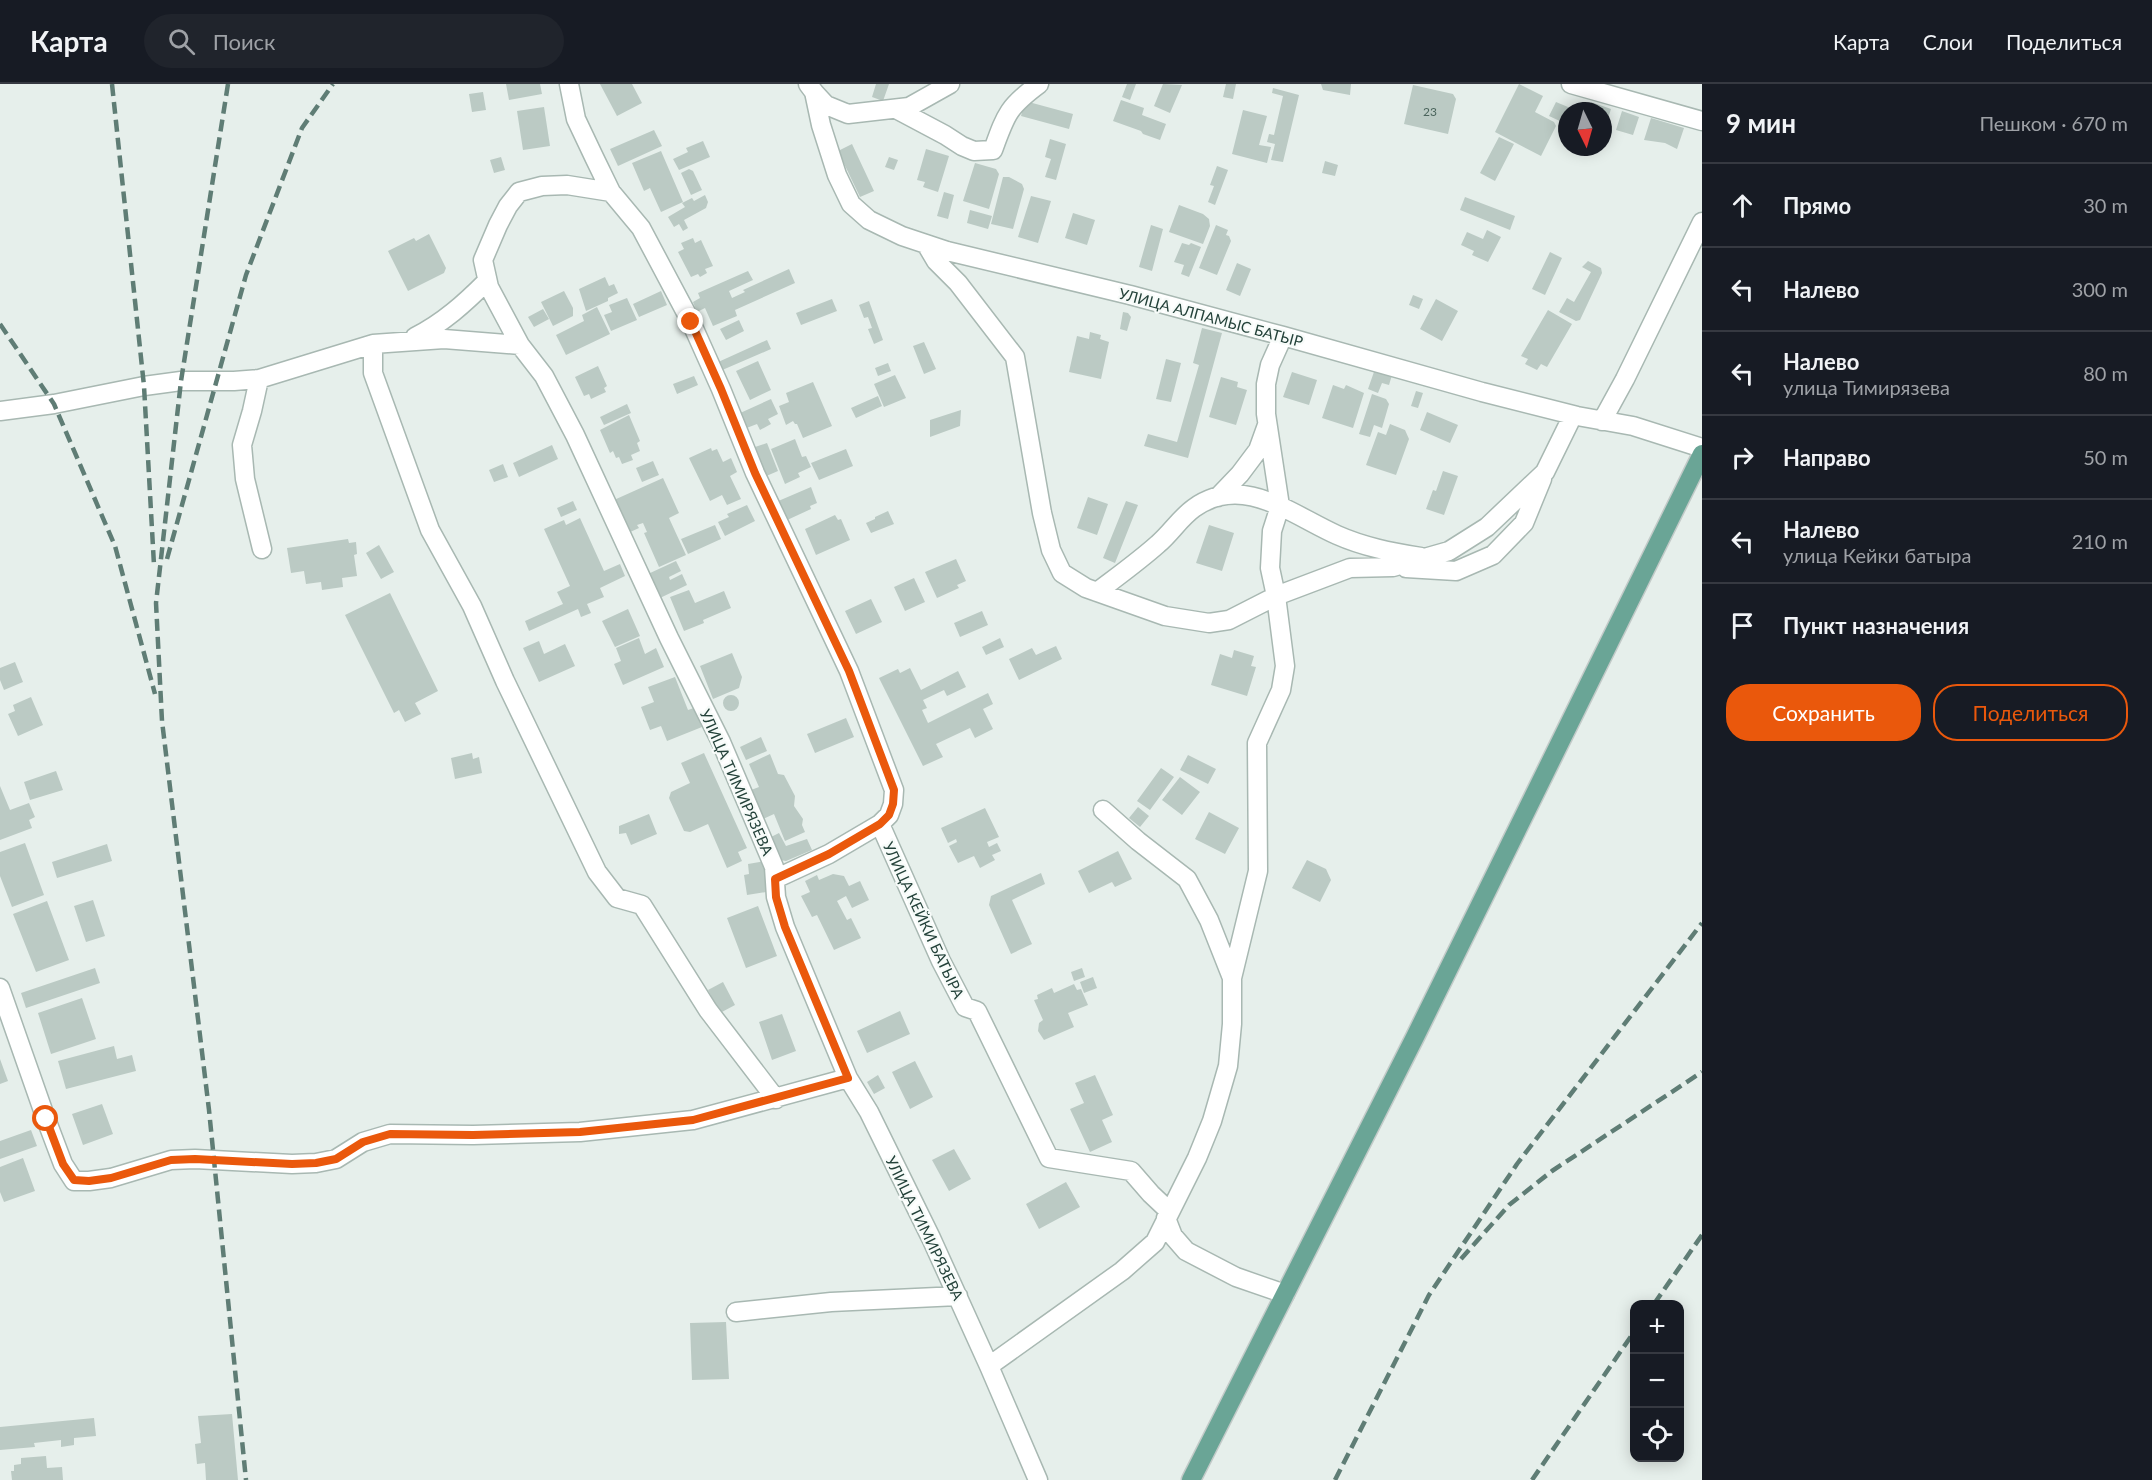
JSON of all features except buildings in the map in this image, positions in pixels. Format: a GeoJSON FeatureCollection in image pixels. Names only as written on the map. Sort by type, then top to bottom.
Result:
{"type":"FeatureCollection","features":[{"type":"Feature","properties":{"kind":"main road"},"geometry":{"type":"LineString","coordinates":[[1191,1480],[1416,1037],[1702,454]]}},
{"type":"Feature","properties":{"kind":"street","name":"УЛИЦА КЕЙКИ БАТЫРА"},"geometry":{"type":"LineString","coordinates":[[569,84],[576,119],[611,192],[641,228],[691,322],[755,473],[849,671],[894,790],[889,815],[880,824],[940,961],[964,1007],[977,1011],[1049,1158],[1131,1171],[1168,1215]]}},
{"type":"Feature","properties":{"kind":"street"},"geometry":{"type":"LineString","coordinates":[[811,88],[826,105],[848,114],[909,107],[951,84]]}},
{"type":"Feature","properties":{"kind":"street"},"geometry":{"type":"LineString","coordinates":[[896,109],[974,151],[993,150],[1008,111],[1039,84]]}},
{"type":"Feature","properties":{"kind":"street"},"geometry":{"type":"LineString","coordinates":[[1571,84],[1702,121]]}},
{"type":"Feature","properties":{"kind":"street","name":"УЛИЦА АЛПАМЫС БАТЫР"},"geometry":{"type":"LineString","coordinates":[[811,88],[837,175],[851,204],[869,220],[902,236],[947,251],[1130,295],[1482,392],[1573,415],[1633,426],[1702,448]]}},
{"type":"Feature","properties":{"kind":"street","name":"УЛИЦА ТИМИРЯЗЕВА"},"geometry":{"type":"LineString","coordinates":[[611,192],[567,185],[542,186],[519,192],[508,206],[483,260],[487,281],[519,345],[544,376],[575,435],[669,638],[721,741],[769,855],[775,879],[776,897],[785,927],[848,1078],[869,1112],[931,1238],[1038,1480]]}},
{"type":"Feature","properties":{"kind":"street"},"geometry":{"type":"LineString","coordinates":[[1602,421],[1702,222]]}},
{"type":"Feature","properties":{"kind":"street"},"geometry":{"type":"LineString","coordinates":[[926,244],[936,261],[958,283],[1015,357],[1035,478],[1051,550],[1062,573],[1086,588],[1165,616],[1209,623],[1229,620],[1276,596],[1350,568],[1393,567],[1456,571],[1493,555],[1524,523],[1545,472],[1573,415]]}},
{"type":"Feature","properties":{"kind":"street"},"geometry":{"type":"LineString","coordinates":[[408,340],[434,328],[464,304],[487,281]]}},
{"type":"Feature","properties":{"kind":"street"},"geometry":{"type":"LineString","coordinates":[[989,1366],[1122,1272],[1155,1242],[1197,1158],[1212,1121],[1228,1065],[1232,1024],[1232,978],[1258,871],[1257,743],[1281,690],[1285,666],[1270,568],[1272,531],[1280,506],[1267,423],[1266,384],[1270,365],[1283,336]]}},
{"type":"Feature","properties":{"kind":"street"},"geometry":{"type":"LineString","coordinates":[[0,411],[54,404],[181,381],[259,379],[372,344],[444,339],[519,345]]}},
{"type":"Feature","properties":{"kind":"street"},"geometry":{"type":"LineString","coordinates":[[372,344],[372,373],[430,530],[472,606],[505,681],[597,872],[617,898],[642,905],[708,1010],[776,1099]]}},
{"type":"Feature","properties":{"kind":"street"},"geometry":{"type":"LineString","coordinates":[[259,379],[242,445],[245,479],[262,549]]}},
{"type":"Feature","properties":{"kind":"street"},"geometry":{"type":"LineString","coordinates":[[1218,498],[1258,450],[1267,423]]}},
{"type":"Feature","properties":{"kind":"street"},"geometry":{"type":"LineString","coordinates":[[1393,567],[1449,551],[1487,527],[1545,472]]}},
{"type":"Feature","properties":{"kind":"street"},"geometry":{"type":"LineString","coordinates":[[1098,592],[1158,544],[1194,508],[1218,498],[1241,494],[1267,500],[1337,535],[1377,550],[1425,558]]}},
{"type":"Feature","properties":{"kind":"street"},"geometry":{"type":"LineString","coordinates":[[1103,810],[1138,842],[1187,879],[1209,920],[1232,978]]}},
{"type":"Feature","properties":{"kind":"street"},"geometry":{"type":"LineString","coordinates":[[775,879],[829,854],[880,824]]}},
{"type":"Feature","properties":{"kind":"street"},"geometry":{"type":"LineString","coordinates":[[0,988],[5,1014],[63,1164],[74,1180],[89,1181],[111,1178],[171,1160],[316,1163],[336,1159],[363,1142],[390,1134],[473,1135],[580,1132],[693,1120],[848,1078]]}},
{"type":"Feature","properties":{"kind":"street"},"geometry":{"type":"LineString","coordinates":[[1168,1215],[1173,1236],[1186,1251],[1236,1277],[1285,1294]]}},
{"type":"Feature","properties":{"kind":"street"},"geometry":{"type":"LineString","coordinates":[[736,1312],[831,1302],[958,1296]]}},
{"type":"Feature","properties":{"kind":"railway"},"geometry":{"type":"LineString","coordinates":[[112,84],[144,386],[154,565]]}},
{"type":"Feature","properties":{"kind":"railway"},"geometry":{"type":"LineString","coordinates":[[228,84],[181,381],[156,603],[162,721],[209,1110],[246,1480]]}},
{"type":"Feature","properties":{"kind":"railway"},"geometry":{"type":"LineString","coordinates":[[167,559],[246,275],[302,128],[333,84]]}},
{"type":"Feature","properties":{"kind":"railway"},"geometry":{"type":"LineString","coordinates":[[0,324],[54,404],[115,546],[155,694]]}},
{"type":"Feature","properties":{"kind":"railway"},"geometry":{"type":"LineString","coordinates":[[1335,1480],[1429,1295],[1517,1164],[1702,923]]}},
{"type":"Feature","properties":{"kind":"railway"},"geometry":{"type":"LineString","coordinates":[[1461,1259],[1509,1205],[1552,1171],[1702,1072]]}},
{"type":"Feature","properties":{"kind":"railway"},"geometry":{"type":"LineString","coordinates":[[1657,1300],[1702,1235]]}},
{"type":"Feature","properties":{"kind":"railway"},"geometry":{"type":"LineString","coordinates":[[1532,1480],[1630,1338]]}},
{"type":"Feature","properties":{"kind":"route"},"geometry":{"type":"LineString","coordinates":[[46,1119],[63,1164],[74,1180],[89,1181],[111,1178],[171,1160],[316,1163],[336,1159],[363,1142],[390,1134],[473,1135],[580,1132],[693,1120],[848,1078],[785,927],[776,897],[775,879],[829,854],[880,824],[889,815],[894,790],[849,671],[755,473],[691,322]]}}]}
